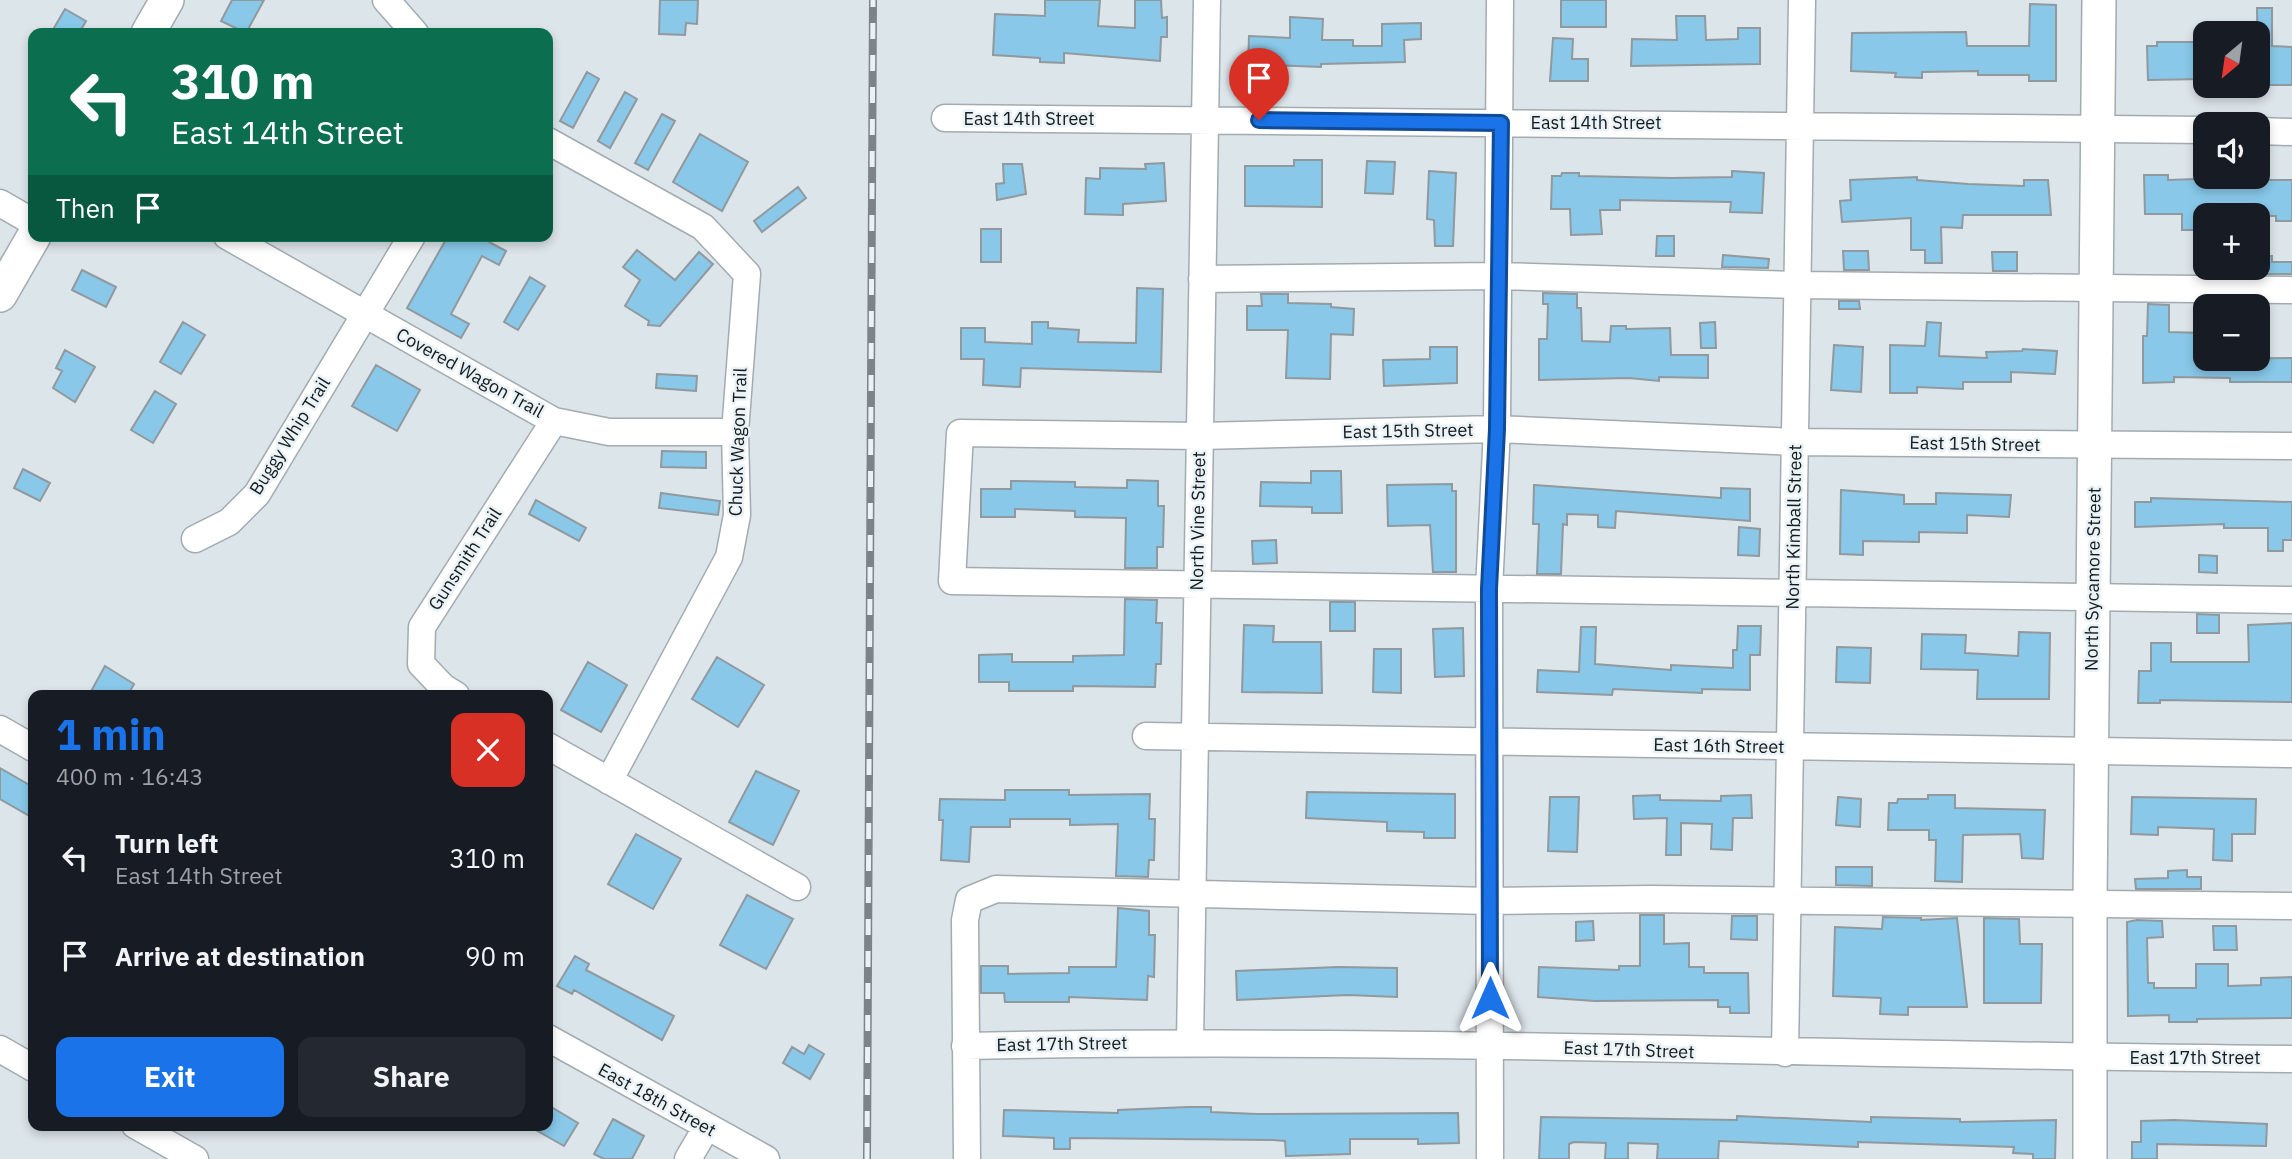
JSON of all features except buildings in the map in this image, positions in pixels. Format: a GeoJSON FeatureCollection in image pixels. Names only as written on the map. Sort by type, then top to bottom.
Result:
{"type":"FeatureCollection","features":[{"type":"Feature","properties":{"kind":"main road","name":"North Sycamore Street"},"geometry":{"type":"LineString","coordinates":[[2090,1159],[2092,598],[2099,0]]}},
{"type":"Feature","properties":{"kind":"main road"},"geometry":{"type":"LineString","coordinates":[[0,295],[30,242]]}},
{"type":"Feature","properties":{"kind":"street"},"geometry":{"type":"LineString","coordinates":[[386,0],[411,28]]}},
{"type":"Feature","properties":{"kind":"street","name":"North Vine Street"},"geometry":{"type":"LineString","coordinates":[[1190,1042],[1207,0]]}},
{"type":"Feature","properties":{"kind":"street"},"geometry":{"type":"LineString","coordinates":[[1490,1159],[1489,589],[1497,429],[1500,0]]}},
{"type":"Feature","properties":{"kind":"street","name":"North Kimball Street"},"geometry":{"type":"LineString","coordinates":[[1785,1054],[1802,0]]}},
{"type":"Feature","properties":{"kind":"street","name":"East 14th Street"},"geometry":{"type":"LineString","coordinates":[[945,118],[2193,130]]}},
{"type":"Feature","properties":{"kind":"street"},"geometry":{"type":"LineString","coordinates":[[2270,131],[2292,132]]}},
{"type":"Feature","properties":{"kind":"street","name":"Chuck Wagon Trail"},"geometry":{"type":"LineString","coordinates":[[553,144],[703,226],[747,274],[735,432],[737,515],[729,557],[609,781]]}},
{"type":"Feature","properties":{"kind":"street"},"geometry":{"type":"LineString","coordinates":[[0,203],[28,219]]}},
{"type":"Feature","properties":{"kind":"street","name":"Covered Wagon Trail"},"geometry":{"type":"LineString","coordinates":[[238,242],[554,421],[609,432],[735,432]]}},
{"type":"Feature","properties":{"kind":"street"},"geometry":{"type":"LineString","coordinates":[[366,315],[409,242]]}},
{"type":"Feature","properties":{"kind":"street"},"geometry":{"type":"LineString","coordinates":[[1202,279],[1498,275],[1797,285],[2292,290]]}},
{"type":"Feature","properties":{"kind":"street","name":"Buggy Whip Trail"},"geometry":{"type":"LineString","coordinates":[[195,539],[229,522],[257,494],[366,315]]}},
{"type":"Feature","properties":{"kind":"street","name":"Gunsmith Trail"},"geometry":{"type":"LineString","coordinates":[[448,690],[421,664],[422,627],[554,421]]}},
{"type":"Feature","properties":{"kind":"street","name":"East 15th Street"},"geometry":{"type":"LineString","coordinates":[[1197,585],[952,581],[960,433],[1200,436],[1497,429],[1795,442],[2292,446]]}},
{"type":"Feature","properties":{"kind":"street"},"geometry":{"type":"LineString","coordinates":[[1197,585],[2292,600]]}},
{"type":"Feature","properties":{"kind":"street"},"geometry":{"type":"LineString","coordinates":[[0,729],[28,745]]}},
{"type":"Feature","properties":{"kind":"street","name":"East 16th Street"},"geometry":{"type":"LineString","coordinates":[[1146,736],[2292,754]]}},
{"type":"Feature","properties":{"kind":"street"},"geometry":{"type":"LineString","coordinates":[[553,749],[797,887]]}},
{"type":"Feature","properties":{"kind":"street"},"geometry":{"type":"LineString","coordinates":[[967,1159],[965,920],[969,900],[996,889],[1490,901],[1787,900],[2292,906]]}},
{"type":"Feature","properties":{"kind":"street","name":"East 18th Street"},"geometry":{"type":"LineString","coordinates":[[553,1041],[766,1159]]}},
{"type":"Feature","properties":{"kind":"street","name":"East 17th Street"},"geometry":{"type":"LineString","coordinates":[[965,1046],[1190,1042],[1785,1054],[2292,1059]]}},
{"type":"Feature","properties":{"kind":"street"},"geometry":{"type":"LineString","coordinates":[[0,1049],[28,1065]]}},
{"type":"Feature","properties":{"kind":"street"},"geometry":{"type":"LineString","coordinates":[[688,1159],[706,1128]]}},
{"type":"Feature","properties":{"kind":"street"},"geometry":{"type":"LineString","coordinates":[[146,1131],[195,1159]]}},
{"type":"Feature","properties":{"kind":"railway"},"geometry":{"type":"LineString","coordinates":[[867,1159],[873,0]]}},
{"type":"Feature","properties":{"kind":"route"},"geometry":{"type":"LineString","coordinates":[[1259,120],[1501,123],[1497,429],[1489,589],[1490,998]]}}]}
